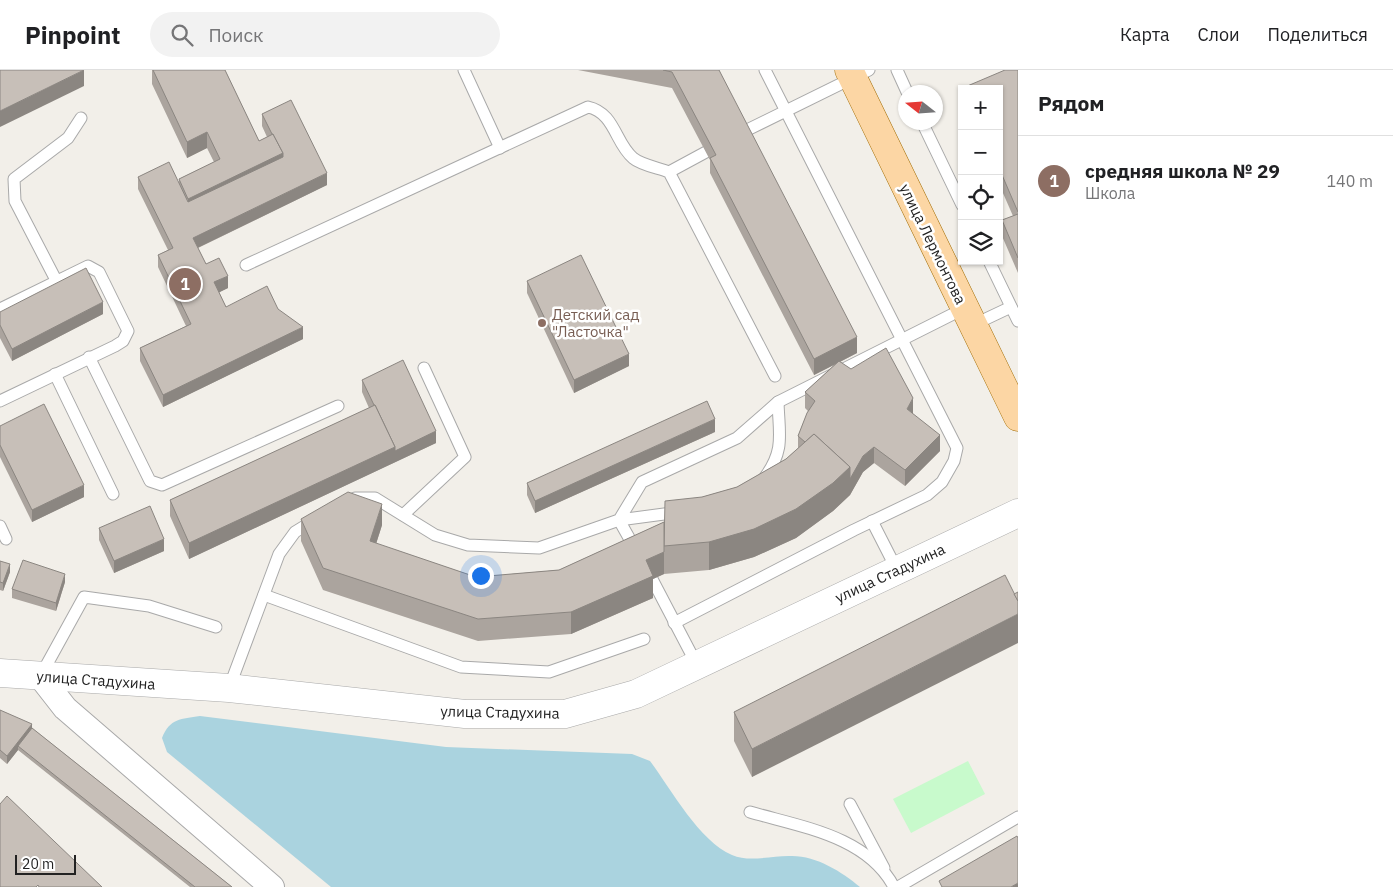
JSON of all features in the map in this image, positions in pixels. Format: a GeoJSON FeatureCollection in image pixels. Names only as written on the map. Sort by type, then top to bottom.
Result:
{"type":"FeatureCollection","features":[{"type":"Feature","properties":{"kind":"main road","name":"улица Лермонтова"},"geometry":{"type":"LineString","coordinates":[[857,73],[969,317],[1018,417]]}},
{"type":"Feature","properties":{"kind":"street","name":"улица Стадухина"},"geometry":{"type":"LineString","coordinates":[[0,673],[229,688],[465,714],[565,714],[636,694],[1018,513]]}},
{"type":"Feature","properties":{"kind":"street"},"geometry":{"type":"LineString","coordinates":[[40,676],[65,708],[272,887]]}},
{"type":"Feature","properties":{"kind":"lane"},"geometry":{"type":"LineString","coordinates":[[464,70],[500,148]]}},
{"type":"Feature","properties":{"kind":"lane"},"geometry":{"type":"LineString","coordinates":[[674,623],[872,521],[927,496],[947,475],[954,461],[957,448],[765,70]]}},
{"type":"Feature","properties":{"kind":"lane"},"geometry":{"type":"LineString","coordinates":[[896,70],[904,85]]}},
{"type":"Feature","properties":{"kind":"lane"},"geometry":{"type":"LineString","coordinates":[[743,132],[857,73]]}},
{"type":"Feature","properties":{"kind":"lane"},"geometry":{"type":"LineString","coordinates":[[246,265],[588,107],[597,109],[605,115],[633,158],[669,172],[775,376]]}},
{"type":"Feature","properties":{"kind":"lane"},"geometry":{"type":"LineString","coordinates":[[57,282],[15,201],[14,179],[68,138],[81,118]]}},
{"type":"Feature","properties":{"kind":"lane"},"geometry":{"type":"LineString","coordinates":[[926,130],[958,197]]}},
{"type":"Feature","properties":{"kind":"lane"},"geometry":{"type":"LineString","coordinates":[[669,172],[706,152]]}},
{"type":"Feature","properties":{"kind":"lane"},"geometry":{"type":"LineString","coordinates":[[991,265],[1018,321]]}},
{"type":"Feature","properties":{"kind":"lane"},"geometry":{"type":"LineString","coordinates":[[0,310],[88,266],[99,272],[128,331],[123,341],[0,402]]}},
{"type":"Feature","properties":{"kind":"lane"},"geometry":{"type":"LineString","coordinates":[[619,520],[642,482],[737,438],[778,402],[903,339],[969,317],[1011,307]]}},
{"type":"Feature","properties":{"kind":"lane"},"geometry":{"type":"LineString","coordinates":[[89,358],[150,481],[162,485],[338,406]]}},
{"type":"Feature","properties":{"kind":"lane"},"geometry":{"type":"LineString","coordinates":[[403,515],[466,457],[424,368]]}},
{"type":"Feature","properties":{"kind":"lane"},"geometry":{"type":"LineString","coordinates":[[54,374],[113,494]]}},
{"type":"Feature","properties":{"kind":"lane"},"geometry":{"type":"LineString","coordinates":[[756,487],[775,464],[780,450],[778,402]]}},
{"type":"Feature","properties":{"kind":"lane"},"geometry":{"type":"LineString","coordinates":[[338,507],[355,498],[375,498],[434,535],[468,544],[539,548],[619,520],[694,510]]}},
{"type":"Feature","properties":{"kind":"lane"},"geometry":{"type":"LineString","coordinates":[[229,688],[279,554],[295,532],[321,517]]}},
{"type":"Feature","properties":{"kind":"lane"},"geometry":{"type":"LineString","coordinates":[[619,520],[639,555]]}},
{"type":"Feature","properties":{"kind":"lane"},"geometry":{"type":"LineString","coordinates":[[872,521],[897,570]]}},
{"type":"Feature","properties":{"kind":"lane"},"geometry":{"type":"LineString","coordinates":[[0,526],[6,539]]}},
{"type":"Feature","properties":{"kind":"lane"},"geometry":{"type":"LineString","coordinates":[[652,579],[697,665]]}},
{"type":"Feature","properties":{"kind":"lane"},"geometry":{"type":"LineString","coordinates":[[264,595],[461,667],[549,672],[644,639]]}},
{"type":"Feature","properties":{"kind":"lane"},"geometry":{"type":"LineString","coordinates":[[40,676],[84,597],[149,606],[216,627]]}},
{"type":"Feature","properties":{"kind":"lane"},"geometry":{"type":"LineString","coordinates":[[850,804],[896,887],[1018,817]]}},
{"type":"Feature","properties":{"kind":"lane"},"geometry":{"type":"LineString","coordinates":[[750,812],[830,835],[856,848],[888,874]]}},
{"type":"Feature","properties":{"kind":"green space"},"geometry":{"type":"Polygon","coordinates":[[[968,761],[985,794],[911,833],[893,799],[968,761]]]}},
{"type":"Feature","properties":{"kind":"water"},"geometry":{"type":"Polygon","coordinates":[[[200,716],[446,747],[632,754],[650,761],[697,826],[720,848],[732,855],[754,859],[792,856],[811,859],[829,866],[860,887],[331,887],[167,752],[162,738],[165,731],[177,721],[200,716]]]}},
{"type":"Feature","properties":{"kind":"building"},"geometry":{"type":"Polygon","coordinates":[[[0,70],[84,70],[0,111],[0,70]]]}},
{"type":"Feature","properties":{"kind":"building"},"geometry":{"type":"Polygon","coordinates":[[[153,70],[225,70],[259,141],[273,134],[283,153],[188,199],[179,179],[220,159],[207,132],[187,142],[153,70]]]}},
{"type":"Feature","properties":{"kind":"building"},"geometry":{"type":"Polygon","coordinates":[[[663,70],[719,70],[857,337],[814,359],[710,158],[716,155],[672,72],[663,70]]]}},
{"type":"Feature","properties":{"kind":"building"},"geometry":{"type":"Polygon","coordinates":[[[1005,70],[1018,70],[1018,212],[1003,177],[1003,85],[970,85],[1005,70]]]}},
{"type":"Feature","properties":{"kind":"building"},"geometry":{"type":"Polygon","coordinates":[[[291,100],[327,173],[193,238],[206,264],[219,258],[228,276],[214,282],[226,307],[267,286],[278,309],[303,327],[163,395],[140,348],[191,324],[158,255],[173,248],[138,177],[169,162],[188,202],[283,157],[283,153],[262,114],[291,100]]]}},
{"type":"Feature","properties":{"kind":"building"},"geometry":{"type":"Polygon","coordinates":[[[1018,214],[1018,258],[1003,222],[1003,220],[1018,214]]]}},
{"type":"Feature","properties":{"kind":"building"},"geometry":{"type":"Polygon","coordinates":[[[581,255],[629,354],[574,380],[527,281],[581,255]]]}},
{"type":"Feature","properties":{"kind":"building"},"geometry":{"type":"Polygon","coordinates":[[[86,268],[103,302],[12,349],[0,325],[0,312],[86,268]]]}},
{"type":"Feature","properties":{"kind":"building"},"geometry":{"type":"Polygon","coordinates":[[[886,348],[913,398],[907,409],[940,435],[905,470],[874,447],[863,456],[850,479],[850,467],[814,434],[805,442],[798,436],[807,413],[815,401],[805,392],[839,361],[851,369],[886,348]]]}},
{"type":"Feature","properties":{"kind":"building"},"geometry":{"type":"Polygon","coordinates":[[[403,360],[436,431],[395,451],[395,447],[362,380],[403,360]]]}},
{"type":"Feature","properties":{"kind":"building"},"geometry":{"type":"Polygon","coordinates":[[[707,401],[715,419],[535,501],[527,483],[707,401]]]}},
{"type":"Feature","properties":{"kind":"building"},"geometry":{"type":"Polygon","coordinates":[[[44,404],[84,485],[32,510],[0,445],[0,426],[44,404]]]}},
{"type":"Feature","properties":{"kind":"building"},"geometry":{"type":"Polygon","coordinates":[[[375,405],[395,447],[189,543],[170,500],[375,405]]]}},
{"type":"Feature","properties":{"kind":"building"},"geometry":{"type":"Polygon","coordinates":[[[814,434],[850,467],[833,483],[796,509],[754,529],[709,542],[664,546],[665,501],[702,497],[737,487],[786,459],[814,434]]]}},
{"type":"Feature","properties":{"kind":"building"},"geometry":{"type":"Polygon","coordinates":[[[348,492],[382,504],[370,541],[476,577],[559,570],[664,522],[664,552],[646,560],[653,576],[571,612],[478,619],[323,568],[301,519],[348,492]]]}},
{"type":"Feature","properties":{"kind":"building"},"geometry":{"type":"Polygon","coordinates":[[[150,506],[164,539],[114,561],[99,528],[150,506]]]}},
{"type":"Feature","properties":{"kind":"building"},"geometry":{"type":"Polygon","coordinates":[[[23,560],[65,574],[56,603],[12,589],[23,560]]]}},
{"type":"Feature","properties":{"kind":"building"},"geometry":{"type":"Polygon","coordinates":[[[0,561],[10,564],[3,583],[0,582],[0,561]]]}},
{"type":"Feature","properties":{"kind":"building"},"geometry":{"type":"Polygon","coordinates":[[[1005,575],[1018,601],[1018,614],[752,749],[734,712],[1005,575]]]}},
{"type":"Feature","properties":{"kind":"building"},"geometry":{"type":"Polygon","coordinates":[[[1018,592],[1018,601],[1014,594],[1018,592]]]}},
{"type":"Feature","properties":{"kind":"building"},"geometry":{"type":"Polygon","coordinates":[[[0,710],[32,724],[7,756],[0,750],[0,710]]]}},
{"type":"Feature","properties":{"kind":"building"},"geometry":{"type":"Polygon","coordinates":[[[32,728],[232,887],[195,887],[18,746],[32,728]]]}},
{"type":"Feature","properties":{"kind":"building"},"geometry":{"type":"Polygon","coordinates":[[[7,796],[102,887],[39,887],[38,885],[36,887],[0,887],[0,804],[7,796]]]}},
{"type":"Feature","properties":{"kind":"building"},"geometry":{"type":"Polygon","coordinates":[[[1017,836],[1018,883],[1011,887],[942,887],[939,881],[1017,836]]]}},
{"type":"Feature","properties":{"kind":"place","name":"средняя школа № 29"},"geometry":{"type":"Point","coordinates":[185,284]}},
{"type":"Feature","properties":{"kind":"place","name":"Детский сад \"Ласточка\""},"geometry":{"type":"Point","coordinates":[542,323]}}]}
